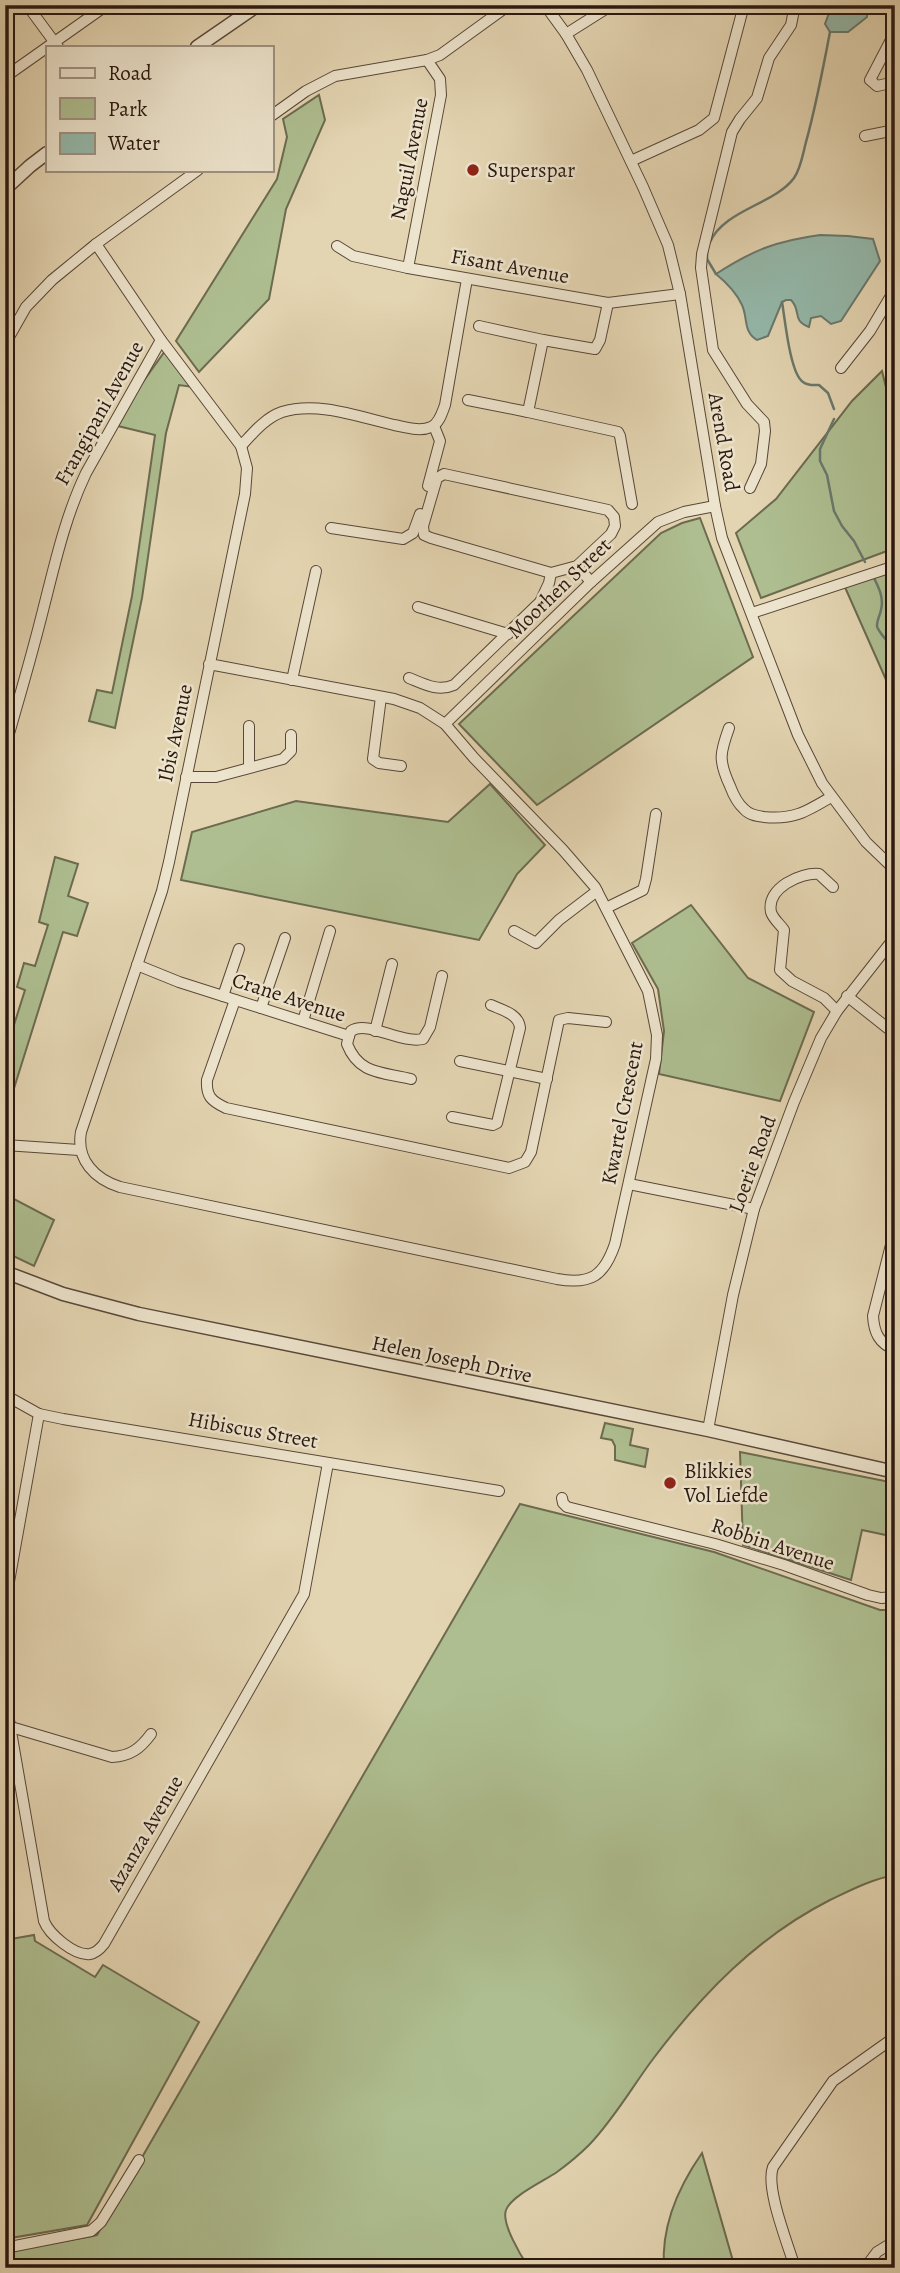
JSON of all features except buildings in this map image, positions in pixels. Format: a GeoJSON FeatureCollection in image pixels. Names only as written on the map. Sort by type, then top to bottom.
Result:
{"type":"FeatureCollection","features":[{"type":"Feature","properties":{"kind":"street"},"geometry":{"type":"LineString","coordinates":[[27,5],[56,45],[107,5]]}},
{"type":"Feature","properties":{"kind":"street"},"geometry":{"type":"LineString","coordinates":[[198,46],[258,5]]}},
{"type":"Feature","properties":{"kind":"street"},"geometry":{"type":"LineString","coordinates":[[273,116],[306,91],[335,76],[427,60],[440,55],[509,5]]}},
{"type":"Feature","properties":{"kind":"street","name":"Arend Road"},"geometry":{"type":"LineString","coordinates":[[545,5],[587,70],[668,245],[680,294],[722,538],[798,735],[831,797],[866,842],[895,870]]}},
{"type":"Feature","properties":{"kind":"street"},"geometry":{"type":"LineString","coordinates":[[566,34],[612,5]]}},
{"type":"Feature","properties":{"kind":"street"},"geometry":{"type":"LineString","coordinates":[[631,161],[699,130],[714,118],[744,5]]}},
{"type":"Feature","properties":{"kind":"street"},"geometry":{"type":"LineString","coordinates":[[750,488],[761,464],[764,422],[747,404],[716,359],[700,260],[732,132],[757,98],[768,58],[791,25],[795,5]]}},
{"type":"Feature","properties":{"kind":"street"},"geometry":{"type":"LineString","coordinates":[[893,39],[870,80],[877,86],[895,82]]}},
{"type":"Feature","properties":{"kind":"street"},"geometry":{"type":"LineString","coordinates":[[5,77],[46,51]]}},
{"type":"Feature","properties":{"kind":"street","name":"Naguil Avenue"},"geometry":{"type":"LineString","coordinates":[[408,268],[441,95],[440,79],[427,60]]}},
{"type":"Feature","properties":{"kind":"street"},"geometry":{"type":"LineString","coordinates":[[864,136],[895,130]]}},
{"type":"Feature","properties":{"kind":"street"},"geometry":{"type":"LineString","coordinates":[[5,189],[46,154]]}},
{"type":"Feature","properties":{"kind":"street"},"geometry":{"type":"LineString","coordinates":[[5,344],[26,307],[37,294],[96,244],[195,172]]}},
{"type":"Feature","properties":{"kind":"street"},"geometry":{"type":"LineString","coordinates":[[895,196],[891,205],[892,217],[895,220]]}},
{"type":"Feature","properties":{"kind":"street","name":"Ibis Avenue"},"geometry":{"type":"LineString","coordinates":[[79,1150],[80,1132],[162,891],[245,494],[247,468],[241,446],[161,340],[96,244]]}},
{"type":"Feature","properties":{"kind":"street","name":"Fisant Avenue"},"geometry":{"type":"LineString","coordinates":[[337,246],[353,256],[408,268],[608,303],[680,294]]}},
{"type":"Feature","properties":{"kind":"street"},"geometry":{"type":"LineString","coordinates":[[241,446],[270,418],[294,409],[320,408],[411,428],[434,426],[445,405],[467,279]]}},
{"type":"Feature","properties":{"kind":"street"},"geometry":{"type":"LineString","coordinates":[[841,368],[870,331],[895,289]]}},
{"type":"Feature","properties":{"kind":"street"},"geometry":{"type":"LineString","coordinates":[[478,326],[595,349],[600,340],[608,303]]}},
{"type":"Feature","properties":{"kind":"street","name":"Frangipani Avenue"},"geometry":{"type":"LineString","coordinates":[[5,748],[8,728],[21,698],[65,524],[75,496],[161,340]]}},
{"type":"Feature","properties":{"kind":"street"},"geometry":{"type":"LineString","coordinates":[[528,412],[543,340]]}},
{"type":"Feature","properties":{"kind":"street"},"geometry":{"type":"LineString","coordinates":[[468,400],[618,432],[632,504]]}},
{"type":"Feature","properties":{"kind":"street"},"geometry":{"type":"LineString","coordinates":[[331,528],[397,539],[407,538],[413,533],[438,449],[439,441],[434,426]]}},
{"type":"Feature","properties":{"kind":"street"},"geometry":{"type":"LineString","coordinates":[[444,474],[608,510],[614,517],[615,526],[611,534],[577,566],[551,573],[424,535],[423,526],[437,478],[444,474]]}},
{"type":"Feature","properties":{"kind":"street","name":"Moorhen Street"},"geometry":{"type":"LineString","coordinates":[[445,724],[591,582],[658,522],[684,512],[715,506]]}},
{"type":"Feature","properties":{"kind":"street"},"geometry":{"type":"LineString","coordinates":[[577,566],[591,582]]}},
{"type":"Feature","properties":{"kind":"street"},"geometry":{"type":"LineString","coordinates":[[752,613],[895,566]]}},
{"type":"Feature","properties":{"kind":"street"},"geometry":{"type":"LineString","coordinates":[[292,680],[316,571]]}},
{"type":"Feature","properties":{"kind":"street"},"geometry":{"type":"LineString","coordinates":[[409,678],[436,688],[454,685],[540,602],[551,573]]}},
{"type":"Feature","properties":{"kind":"street"},"geometry":{"type":"LineString","coordinates":[[418,607],[508,634]]}},
{"type":"Feature","properties":{"kind":"street","name":"Kwartel Crescent"},"geometry":{"type":"LineString","coordinates":[[79,1150],[89,1168],[98,1177],[120,1187],[570,1282],[591,1278],[600,1273],[615,1244],[656,1059],[657,1035],[648,991],[597,891],[564,850],[474,758],[445,724],[420,708],[381,697],[209,664]]}},
{"type":"Feature","properties":{"kind":"street"},"geometry":{"type":"LineString","coordinates":[[381,697],[373,759],[379,763],[401,766]]}},
{"type":"Feature","properties":{"kind":"street"},"geometry":{"type":"LineString","coordinates":[[249,726],[249,767]]}},
{"type":"Feature","properties":{"kind":"street"},"geometry":{"type":"LineString","coordinates":[[729,728],[720,760],[736,799],[744,811],[755,816],[795,817],[831,797]]}},
{"type":"Feature","properties":{"kind":"street"},"geometry":{"type":"LineString","coordinates":[[186,777],[208,778],[283,759],[291,751],[291,735]]}},
{"type":"Feature","properties":{"kind":"street"},"geometry":{"type":"LineString","coordinates":[[606,908],[638,894],[645,886],[656,814]]}},
{"type":"Feature","properties":{"kind":"street"},"geometry":{"type":"LineString","coordinates":[[833,887],[819,874],[805,875],[776,891],[772,897],[771,908],[774,918],[783,926],[785,935],[780,970],[792,981],[824,998],[837,1011]]}},
{"type":"Feature","properties":{"kind":"street"},"geometry":{"type":"LineString","coordinates":[[514,931],[536,943],[559,920],[597,891]]}},
{"type":"Feature","properties":{"kind":"street"},"geometry":{"type":"LineString","coordinates":[[303,1021],[330,931]]}},
{"type":"Feature","properties":{"kind":"street","name":"Loerie Road"},"geometry":{"type":"LineString","coordinates":[[708,1430],[733,1295],[754,1209],[810,1061],[847,996],[895,937]]}},
{"type":"Feature","properties":{"kind":"street"},"geometry":{"type":"LineString","coordinates":[[261,1008],[285,938]]}},
{"type":"Feature","properties":{"kind":"street"},"geometry":{"type":"LineString","coordinates":[[223,996],[239,948]]}},
{"type":"Feature","properties":{"kind":"street"},"geometry":{"type":"LineString","coordinates":[[375,1031],[393,964]]}},
{"type":"Feature","properties":{"kind":"street","name":"Crane Avenue"},"geometry":{"type":"LineString","coordinates":[[137,965],[179,982],[349,1036],[347,1044],[358,1064],[365,1069],[411,1079]]}},
{"type":"Feature","properties":{"kind":"street"},"geometry":{"type":"LineString","coordinates":[[349,1036],[351,1031],[357,1028],[413,1040],[423,1039],[430,1027],[442,976]]}},
{"type":"Feature","properties":{"kind":"street"},"geometry":{"type":"LineString","coordinates":[[847,996],[895,1034]]}},
{"type":"Feature","properties":{"kind":"street"},"geometry":{"type":"LineString","coordinates":[[235,1000],[206,1080],[209,1098],[226,1108],[509,1168],[525,1162],[531,1152],[559,1020],[568,1018],[606,1022]]}},
{"type":"Feature","properties":{"kind":"street"},"geometry":{"type":"LineString","coordinates":[[452,1117],[493,1125],[497,1123],[520,1028],[519,1021],[491,1005]]}},
{"type":"Feature","properties":{"kind":"street"},"geometry":{"type":"LineString","coordinates":[[460,1061],[547,1079]]}},
{"type":"Feature","properties":{"kind":"street"},"geometry":{"type":"LineString","coordinates":[[5,1145],[79,1150]]}},
{"type":"Feature","properties":{"kind":"street"},"geometry":{"type":"LineString","coordinates":[[629,1184],[754,1209]]}},
{"type":"Feature","properties":{"kind":"street"},"geometry":{"type":"LineString","coordinates":[[895,1229],[873,1316],[877,1337],[885,1346],[895,1350]]}},
{"type":"Feature","properties":{"kind":"street","name":"Helen Joseph Drive"},"geometry":{"type":"LineString","coordinates":[[5,1272],[64,1294],[139,1314],[708,1430],[895,1472]]}},
{"type":"Feature","properties":{"kind":"street","name":"Hibiscus Street"},"geometry":{"type":"LineString","coordinates":[[5,1395],[38,1414],[499,1491]]}},
{"type":"Feature","properties":{"kind":"street"},"geometry":{"type":"LineString","coordinates":[[5,1604],[38,1414]]}},
{"type":"Feature","properties":{"kind":"street","name":"Azanza Avenue"},"geometry":{"type":"LineString","coordinates":[[5,1697],[44,1921],[49,1931],[67,1945],[92,1954],[104,1944],[304,1594],[328,1463]]}},
{"type":"Feature","properties":{"kind":"street","name":"Robbin Avenue"},"geometry":{"type":"LineString","coordinates":[[562,1498],[567,1507],[715,1544],[868,1595],[895,1598]]}},
{"type":"Feature","properties":{"kind":"street"},"geometry":{"type":"LineString","coordinates":[[11,1727],[112,1757],[129,1755],[151,1734]]}},
{"type":"Feature","properties":{"kind":"street"},"geometry":{"type":"LineString","coordinates":[[795,2268],[771,2189],[773,2166],[833,2081],[895,2037]]}},
{"type":"Feature","properties":{"kind":"street"},"geometry":{"type":"LineString","coordinates":[[5,2248],[91,2231],[100,2222],[139,2160]]}},
{"type":"Feature","properties":{"kind":"street"},"geometry":{"type":"LineString","coordinates":[[865,2268],[877,2252],[895,2241]]}},
{"type":"Feature","properties":{"kind":"green space"},"geometry":{"type":"Polygon","coordinates":[[[319,95],[325,120],[286,209],[269,299],[199,372],[176,341],[277,179],[287,137],[283,119],[319,95]]]}},
{"type":"Feature","properties":{"kind":"green space"},"geometry":{"type":"Polygon","coordinates":[[[165,351],[193,387],[179,385],[166,433],[142,598],[115,728],[89,721],[97,690],[112,693],[132,596],[155,435],[118,426],[140,386],[165,351]]]}},
{"type":"Feature","properties":{"kind":"green space"},"geometry":{"type":"Polygon","coordinates":[[[882,371],[895,424],[895,548],[761,598],[736,533],[776,499],[852,401],[882,371]]]}},
{"type":"Feature","properties":{"kind":"green space"},"geometry":{"type":"Polygon","coordinates":[[[700,518],[753,657],[537,805],[459,724],[661,533],[700,518]]]}},
{"type":"Feature","properties":{"kind":"green space"},"geometry":{"type":"Polygon","coordinates":[[[893,568],[895,572],[895,700],[844,585],[893,568]]]}},
{"type":"Feature","properties":{"kind":"green space"},"geometry":{"type":"Polygon","coordinates":[[[490,784],[545,845],[517,874],[479,940],[181,880],[192,832],[296,801],[448,822],[490,784]]]}},
{"type":"Feature","properties":{"kind":"green space"},"geometry":{"type":"Polygon","coordinates":[[[55,857],[78,864],[68,896],[88,903],[77,936],[63,932],[5,1117],[5,1038],[9,1027],[13,1028],[25,990],[17,987],[24,963],[35,966],[48,925],[39,922],[55,857]]]}},
{"type":"Feature","properties":{"kind":"green space"},"geometry":{"type":"Polygon","coordinates":[[[691,905],[748,978],[814,1012],[780,1101],[659,1074],[664,1031],[658,989],[632,943],[691,905]]]}},
{"type":"Feature","properties":{"kind":"green space"},"geometry":{"type":"Polygon","coordinates":[[[5,1160],[8,1196],[54,1220],[34,1266],[5,1252],[5,1160]]]}},
{"type":"Feature","properties":{"kind":"green space"},"geometry":{"type":"Polygon","coordinates":[[[605,1423],[633,1429],[630,1445],[648,1449],[645,1467],[615,1460],[612,1440],[601,1438],[605,1423]]]}},
{"type":"Feature","properties":{"kind":"green space"},"geometry":{"type":"Polygon","coordinates":[[[740,1452],[895,1483],[895,1537],[862,1530],[851,1580],[743,1545],[740,1452]]]}},
{"type":"Feature","properties":{"kind":"green space"},"geometry":{"type":"Polygon","coordinates":[[[520,1504],[714,1552],[880,1610],[895,1610],[895,1875],[870,1882],[830,1900],[778,1931],[755,1949],[691,2012],[589,2145],[561,2169],[514,2199],[506,2210],[506,2223],[529,2268],[5,2268],[5,2252],[97,2235],[520,1504]]]}},
{"type":"Feature","properties":{"kind":"green space"},"geometry":{"type":"Polygon","coordinates":[[[34,1935],[35,1941],[95,1977],[103,1965],[199,2022],[87,2225],[5,2239],[5,1940],[34,1935]]]}},
{"type":"Feature","properties":{"kind":"green space"},"geometry":{"type":"Polygon","coordinates":[[[702,2153],[735,2268],[664,2268],[665,2237],[673,2208],[702,2153]]]}},
{"type":"Feature","properties":{"kind":"water"},"geometry":{"type":"Polygon","coordinates":[[[832,5],[868,5],[867,17],[848,32],[830,32],[825,24],[832,5]]]}},
{"type":"Feature","properties":{"kind":"water"},"geometry":{"type":"Polygon","coordinates":[[[820,235],[873,239],[880,261],[841,321],[831,324],[821,316],[811,318],[809,327],[798,318],[791,300],[786,300],[782,302],[768,336],[757,340],[748,329],[744,310],[737,296],[716,274],[765,248],[820,235]]]}},
{"type":"Feature","properties":{"kind":"waterway"},"geometry":{"type":"LineString","coordinates":[[710,242],[726,222],[786,187],[794,178],[802,160],[830,32]]}},
{"type":"Feature","properties":{"kind":"waterway"},"geometry":{"type":"LineString","coordinates":[[707,252],[707,259],[716,274]]}},
{"type":"Feature","properties":{"kind":"waterway"},"geometry":{"type":"LineString","coordinates":[[782,302],[791,358],[798,377],[807,384],[819,385],[828,393],[834,409]]}},
{"type":"Feature","properties":{"kind":"waterway"},"geometry":{"type":"LineString","coordinates":[[834,419],[820,449],[820,461],[827,475],[834,511],[865,562]]}},
{"type":"Feature","properties":{"kind":"waterway"},"geometry":{"type":"LineString","coordinates":[[874,578],[882,601],[878,628],[895,653]]}},
{"type":"Feature","properties":{"kind":"place","name":"Superspar"},"geometry":{"type":"Point","coordinates":[473,170]}},
{"type":"Feature","properties":{"kind":"place","name":"Blikkies Vol Liefde"},"geometry":{"type":"Point","coordinates":[670,1483]}}]}
